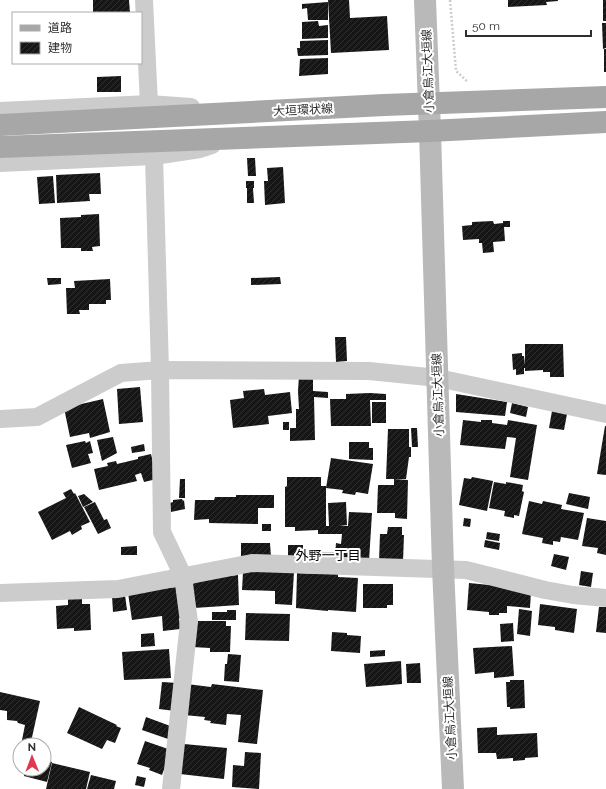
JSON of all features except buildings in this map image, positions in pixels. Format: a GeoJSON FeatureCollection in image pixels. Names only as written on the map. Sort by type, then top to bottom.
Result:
{"type":"FeatureCollection","features":[{"type":"Feature","properties":{"kind":"main road","name":"小倉烏江大垣線"},"geometry":{"type":"LineString","coordinates":[[425,0],[443,568],[453,789]]}},
{"type":"Feature","properties":{"kind":"main road","name":"大垣環状線"},"geometry":{"type":"LineString","coordinates":[[0,126],[228,113],[606,97]]}},
{"type":"Feature","properties":{"kind":"main road","name":"大垣環状線"},"geometry":{"type":"LineString","coordinates":[[0,147],[430,131],[606,122]]}},
{"type":"Feature","properties":{"kind":"street"},"geometry":{"type":"LineString","coordinates":[[144,0],[149,104]]}},
{"type":"Feature","properties":{"kind":"street"},"geometry":{"type":"LineString","coordinates":[[0,111],[149,104],[189,107],[228,113]]}},
{"type":"Feature","properties":{"kind":"street"},"geometry":{"type":"LineString","coordinates":[[0,163],[154,156],[200,149],[229,138]]}},
{"type":"Feature","properties":{"kind":"street"},"geometry":{"type":"LineString","coordinates":[[154,156],[160,370],[162,532],[183,576],[189,622],[171,789]]}},
{"type":"Feature","properties":{"kind":"street"},"geometry":{"type":"LineString","coordinates":[[0,419],[37,416],[121,373],[160,370],[369,371],[438,378],[606,414]]}},
{"type":"Feature","properties":{"kind":"street"},"geometry":{"type":"LineString","coordinates":[[0,593],[118,589],[252,563],[443,568],[466,570],[545,590],[606,598]]}},
{"type":"Feature","properties":{"kind":"path"},"geometry":{"type":"LineString","coordinates":[[450,0],[456,71],[472,86]]}},
{"type":"Feature","properties":{"kind":"district","name":"外野一丁目"},"geometry":{"type":"Point","coordinates":[328,555]}}]}
